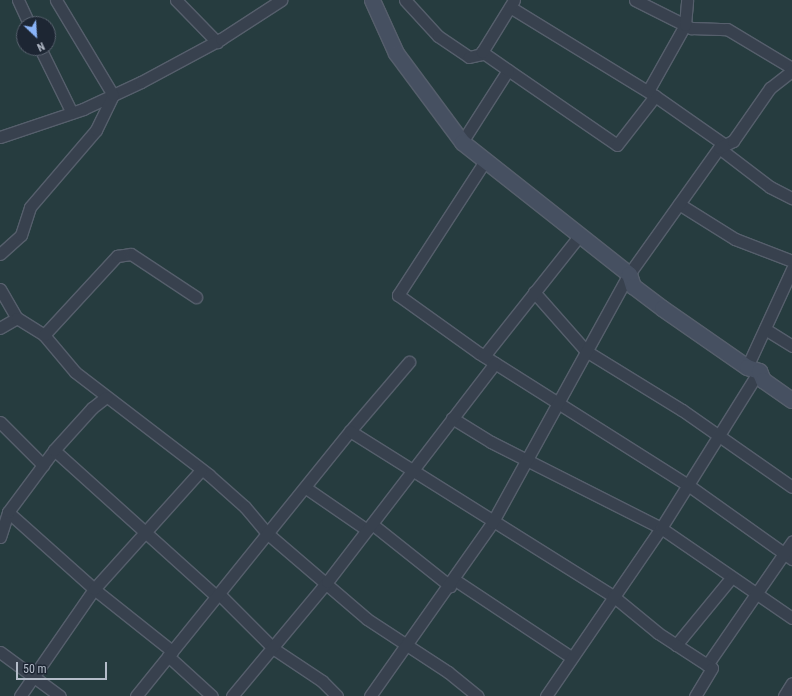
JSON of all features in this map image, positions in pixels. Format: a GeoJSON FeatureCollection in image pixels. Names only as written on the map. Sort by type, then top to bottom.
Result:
{"type":"FeatureCollection","features":[{"type":"Feature","properties":{"kind":"street"},"geometry":{"type":"LineString","coordinates":[[18,0],[25,16]]}},
{"type":"Feature","properties":{"kind":"street"},"geometry":{"type":"LineString","coordinates":[[56,0],[112,95]]}},
{"type":"Feature","properties":{"kind":"street"},"geometry":{"type":"LineString","coordinates":[[176,0],[216,42]]}},
{"type":"Feature","properties":{"kind":"street"},"geometry":{"type":"LineString","coordinates":[[1,135],[72,113],[112,95],[216,42],[281,0]]}},
{"type":"Feature","properties":{"kind":"street"},"geometry":{"type":"LineString","coordinates":[[372,0],[396,53],[462,142],[629,274],[633,286],[662,308],[753,369],[763,380],[791,397]]}},
{"type":"Feature","properties":{"kind":"street"},"geometry":{"type":"LineString","coordinates":[[405,0],[438,36],[469,57],[482,54],[508,70],[617,145],[651,94],[685,25],[687,0]]}},
{"type":"Feature","properties":{"kind":"street"},"geometry":{"type":"LineString","coordinates":[[634,0],[685,25],[727,29],[792,68]]}},
{"type":"Feature","properties":{"kind":"street"},"geometry":{"type":"LineString","coordinates":[[482,54],[512,3],[651,94],[722,146],[770,187],[792,198]]}},
{"type":"Feature","properties":{"kind":"street"},"geometry":{"type":"LineString","coordinates":[[44,56],[72,113]]}},
{"type":"Feature","properties":{"kind":"street"},"geometry":{"type":"LineString","coordinates":[[462,142],[508,70]]}},
{"type":"Feature","properties":{"kind":"street"},"geometry":{"type":"LineString","coordinates":[[370,696],[453,583],[492,523],[558,400],[629,274],[722,146],[733,141],[770,88],[792,71]]}},
{"type":"Feature","properties":{"kind":"street"},"geometry":{"type":"LineString","coordinates":[[0,254],[21,235],[30,207],[96,130],[112,95]]}},
{"type":"Feature","properties":{"kind":"street"},"geometry":{"type":"LineString","coordinates":[[485,161],[398,295],[484,356],[558,400],[688,485],[788,556]]}},
{"type":"Feature","properties":{"kind":"street"},"geometry":{"type":"LineString","coordinates":[[679,204],[735,239],[792,261]]}},
{"type":"Feature","properties":{"kind":"street"},"geometry":{"type":"LineString","coordinates":[[484,356],[580,236]]}},
{"type":"Feature","properties":{"kind":"street"},"geometry":{"type":"LineString","coordinates":[[44,335],[117,256],[131,254],[196,297]]}},
{"type":"Feature","properties":{"kind":"street"},"geometry":{"type":"LineString","coordinates":[[548,695],[571,658],[661,528],[717,435],[753,369],[765,329],[792,269]]}},
{"type":"Feature","properties":{"kind":"street"},"geometry":{"type":"LineString","coordinates":[[0,289],[17,318],[44,335],[75,372],[201,470],[245,508],[268,534],[327,582],[367,619],[448,672],[478,696]]}},
{"type":"Feature","properties":{"kind":"street"},"geometry":{"type":"LineString","coordinates":[[534,292],[586,351],[717,435],[792,487]]}},
{"type":"Feature","properties":{"kind":"street"},"geometry":{"type":"LineString","coordinates":[[0,328],[17,318]]}},
{"type":"Feature","properties":{"kind":"street"},"geometry":{"type":"LineString","coordinates":[[765,329],[792,346]]}},
{"type":"Feature","properties":{"kind":"street"},"geometry":{"type":"LineString","coordinates":[[136,696],[306,488],[350,431],[409,362]]}},
{"type":"Feature","properties":{"kind":"street"},"geometry":{"type":"LineString","coordinates":[[232,696],[274,649],[327,582],[370,527],[411,470],[495,363]]}},
{"type":"Feature","properties":{"kind":"street"},"geometry":{"type":"LineString","coordinates":[[0,537],[8,512],[54,450],[87,413],[106,397]]}},
{"type":"Feature","properties":{"kind":"street"},"geometry":{"type":"LineString","coordinates":[[452,418],[491,442],[527,457],[661,528],[731,578],[792,618]]}},
{"type":"Feature","properties":{"kind":"street"},"geometry":{"type":"LineString","coordinates":[[0,422],[43,465]]}},
{"type":"Feature","properties":{"kind":"street"},"geometry":{"type":"LineString","coordinates":[[350,431],[492,523],[613,596],[676,645],[707,665],[712,671],[695,696]]}},
{"type":"Feature","properties":{"kind":"street"},"geometry":{"type":"LineString","coordinates":[[54,450],[148,532],[274,649],[322,681],[337,696]]}},
{"type":"Feature","properties":{"kind":"street"},"geometry":{"type":"LineString","coordinates":[[20,696],[94,589],[148,532],[158,514],[201,470]]}},
{"type":"Feature","properties":{"kind":"street"},"geometry":{"type":"LineString","coordinates":[[306,488],[370,527],[453,583],[571,658]]}},
{"type":"Feature","properties":{"kind":"street"},"geometry":{"type":"LineString","coordinates":[[8,512],[94,589],[170,653],[212,696]]}},
{"type":"Feature","properties":{"kind":"street"},"geometry":{"type":"LineString","coordinates":[[707,665],[756,595],[788,556],[792,542]]}},
{"type":"Feature","properties":{"kind":"street"},"geometry":{"type":"LineString","coordinates":[[676,645],[731,578]]}},
{"type":"Feature","properties":{"kind":"street"},"geometry":{"type":"LineString","coordinates":[[0,652],[35,676],[60,696]]}},
{"type":"Feature","properties":{"kind":"street"},"geometry":{"type":"LineString","coordinates":[[784,696],[792,683]]}},
{"type":"Feature","properties":{"kind":"green space"},"geometry":{"type":"Polygon","coordinates":[[[0,0],[792,0],[792,696],[0,696],[0,0]]]}}]}
